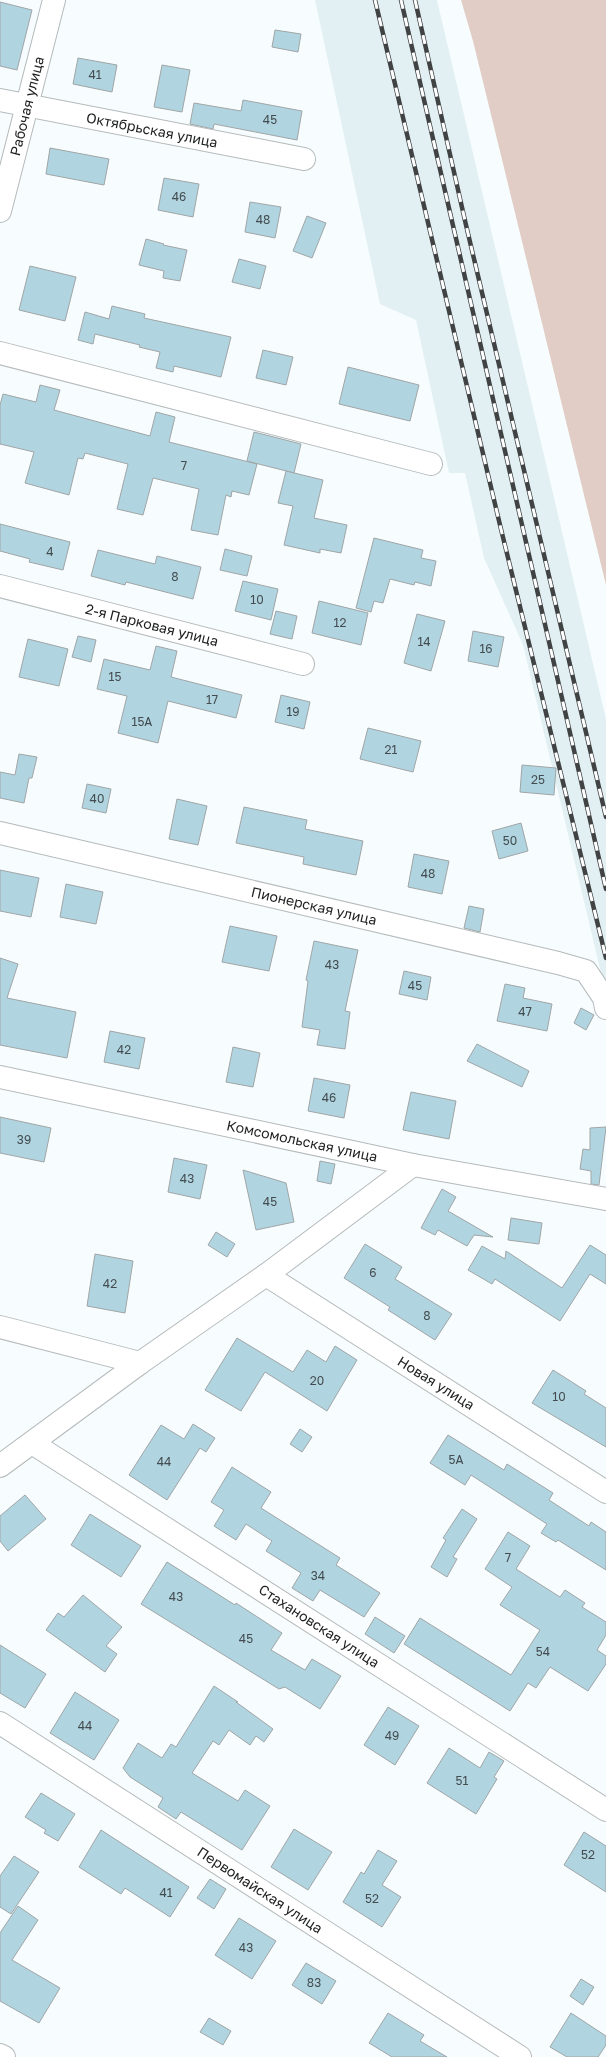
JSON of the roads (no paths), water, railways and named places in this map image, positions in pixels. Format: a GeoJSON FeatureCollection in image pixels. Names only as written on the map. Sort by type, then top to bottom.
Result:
{"type":"FeatureCollection","features":[{"type":"Feature","properties":{"kind":"street","name":"Рабочая улица"},"geometry":{"type":"LineString","coordinates":[[0,212],[54,0]]}},
{"type":"Feature","properties":{"kind":"street","name":"Октябрьская улица"},"geometry":{"type":"LineString","coordinates":[[0,100],[304,159]]}},
{"type":"Feature","properties":{"kind":"street"},"geometry":{"type":"LineString","coordinates":[[0,353],[431,464]]}},
{"type":"Feature","properties":{"kind":"street","name":"2-я Парковая улица"},"geometry":{"type":"LineString","coordinates":[[0,586],[303,664]]}},
{"type":"Feature","properties":{"kind":"street","name":"Пионерская улица"},"geometry":{"type":"LineString","coordinates":[[0,833],[558,963],[586,971],[604,998],[606,1008]]}},
{"type":"Feature","properties":{"kind":"street","name":"Комсомольская улица"},"geometry":{"type":"LineString","coordinates":[[0,1077],[413,1165],[606,1199]]}},
{"type":"Feature","properties":{"kind":"street"},"geometry":{"type":"LineString","coordinates":[[0,1466],[140,1363],[266,1275],[413,1165]]}},
{"type":"Feature","properties":{"kind":"street","name":"Новая улица"},"geometry":{"type":"LineString","coordinates":[[266,1275],[606,1492]]}},
{"type":"Feature","properties":{"kind":"street"},"geometry":{"type":"LineString","coordinates":[[0,1327],[140,1363]]}},
{"type":"Feature","properties":{"kind":"street","name":"Стахановская улица"},"geometry":{"type":"LineString","coordinates":[[32,1443],[606,1810]]}},
{"type":"Feature","properties":{"kind":"street","name":"Первомайская улица"},"geometry":{"type":"LineString","coordinates":[[0,1723],[520,2057]]}},
{"type":"Feature","properties":{"kind":"street"},"geometry":{"type":"LineString","coordinates":[[0,2055],[4,2057]]}},
{"type":"Feature","properties":{"kind":"railway"},"geometry":{"type":"LineString","coordinates":[[375,0],[500,525],[606,958]]}},
{"type":"Feature","properties":{"kind":"railway"},"geometry":{"type":"LineString","coordinates":[[401,0],[606,889]]}},
{"type":"Feature","properties":{"kind":"railway"},"geometry":{"type":"LineString","coordinates":[[415,0],[466,225],[606,817]]}}]}
